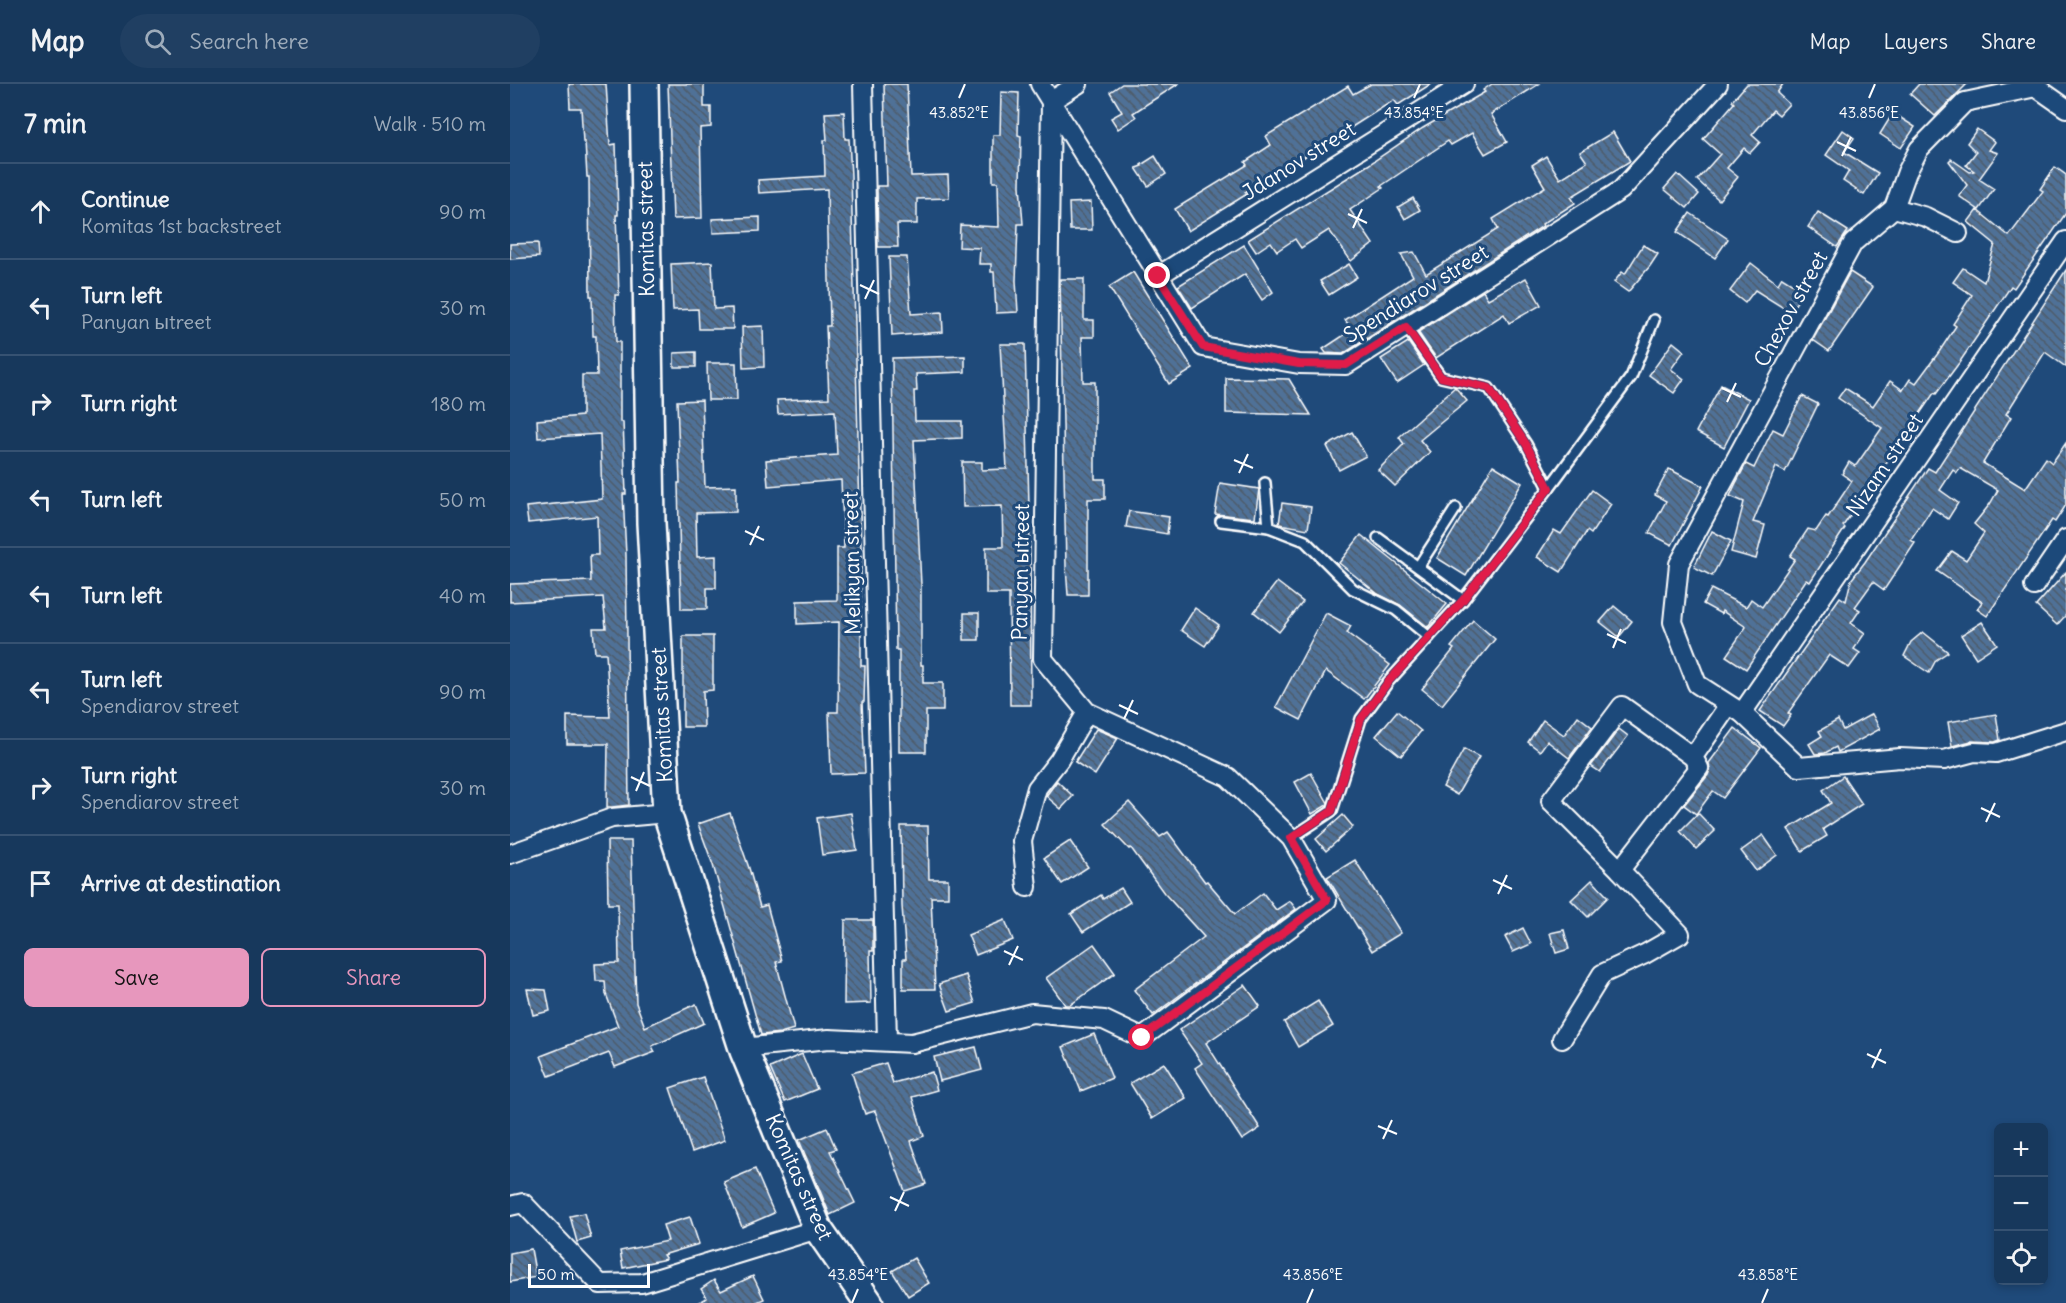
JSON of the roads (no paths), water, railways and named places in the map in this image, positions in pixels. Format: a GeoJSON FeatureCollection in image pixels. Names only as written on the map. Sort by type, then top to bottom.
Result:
{"type":"FeatureCollection","features":[{"type":"Feature","properties":{"kind":"main road","name":"Komitas street"},"geometry":{"type":"LineString","coordinates":[[644,84],[651,523],[667,813],[743,1048],[818,1229],[869,1303]]}},
{"type":"Feature","properties":{"kind":"street","name":"Melikyan street"},"geometry":{"type":"LineString","coordinates":[[863,84],[887,1041]]}},
{"type":"Feature","properties":{"kind":"street","name":"Spendiarov street"},"geometry":{"type":"LineString","coordinates":[[1040,84],[1203,347],[1299,364],[1346,365],[1621,190],[1718,84]]}},
{"type":"Feature","properties":{"kind":"street"},"geometry":{"type":"LineString","coordinates":[[1051,101],[1078,84]]}},
{"type":"Feature","properties":{"kind":"street","name":"Jdanov street"},"geometry":{"type":"LineString","coordinates":[[1158,276],[1464,84]]}},
{"type":"Feature","properties":{"kind":"street"},"geometry":{"type":"LineString","coordinates":[[2036,85],[2066,108]]}},
{"type":"Feature","properties":{"kind":"street","name":"Chexov street"},"geometry":{"type":"LineString","coordinates":[[2036,85],[1965,102],[1919,149],[1907,172],[1894,208],[1853,243],[1679,564],[1673,622],[1696,684],[1735,710],[1799,767],[1900,758],[1944,760],[1974,752],[1996,753],[2066,731]]}},
{"type":"Feature","properties":{"kind":"street","name":"Panyan ыtreet"},"geometry":{"type":"LineString","coordinates":[[887,1041],[912,1043],[1032,1013],[1104,1020],[1142,1038],[1327,900],[1291,838],[1228,777],[1087,712],[1042,659],[1051,101]]}},
{"type":"Feature","properties":{"kind":"street"},"geometry":{"type":"LineString","coordinates":[[1894,208],[1926,217],[1958,232]]}},
{"type":"Feature","properties":{"kind":"street","name":"Nizam street"},"geometry":{"type":"LineString","coordinates":[[1693,757],[1735,710],[2066,241]]}},
{"type":"Feature","properties":{"kind":"street"},"geometry":{"type":"LineString","coordinates":[[2034,586],[2066,538]]}},
{"type":"Feature","properties":{"kind":"street"},"geometry":{"type":"LineString","coordinates":[[1562,1039],[1602,974],[1646,954],[1680,934],[1551,801],[1622,706],[1693,757],[1699,768],[1620,870]]}},
{"type":"Feature","properties":{"kind":"street"},"geometry":{"type":"LineString","coordinates":[[1027,887],[1022,841],[1037,788],[1059,760],[1087,712]]}},
{"type":"Feature","properties":{"kind":"street"},"geometry":{"type":"LineString","coordinates":[[510,854],[612,818],[667,813]]}},
{"type":"Feature","properties":{"kind":"street"},"geometry":{"type":"LineString","coordinates":[[743,1048],[829,1039],[887,1041]]}},
{"type":"Feature","properties":{"kind":"street"},"geometry":{"type":"LineString","coordinates":[[510,1206],[523,1203],[600,1284],[642,1282],[818,1229]]}},
{"type":"Feature","properties":{"kind":"lane"},"geometry":{"type":"LineString","coordinates":[[1291,838],[1332,811],[1361,719],[1388,682],[1463,600],[1549,488],[1631,376],[1654,320]]}},
{"type":"Feature","properties":{"kind":"lane"},"geometry":{"type":"LineString","coordinates":[[1406,327],[1441,377],[1489,388],[1526,444],[1549,488]]}},
{"type":"Feature","properties":{"kind":"lane"},"geometry":{"type":"LineString","coordinates":[[1265,483],[1269,526]]}},
{"type":"Feature","properties":{"kind":"lane"},"geometry":{"type":"LineString","coordinates":[[1418,567],[1456,508]]}},
{"type":"Feature","properties":{"kind":"lane"},"geometry":{"type":"LineString","coordinates":[[1221,520],[1269,526],[1305,541],[1353,589],[1396,610],[1429,637]]}},
{"type":"Feature","properties":{"kind":"lane"},"geometry":{"type":"LineString","coordinates":[[1378,538],[1463,600]]}}]}
